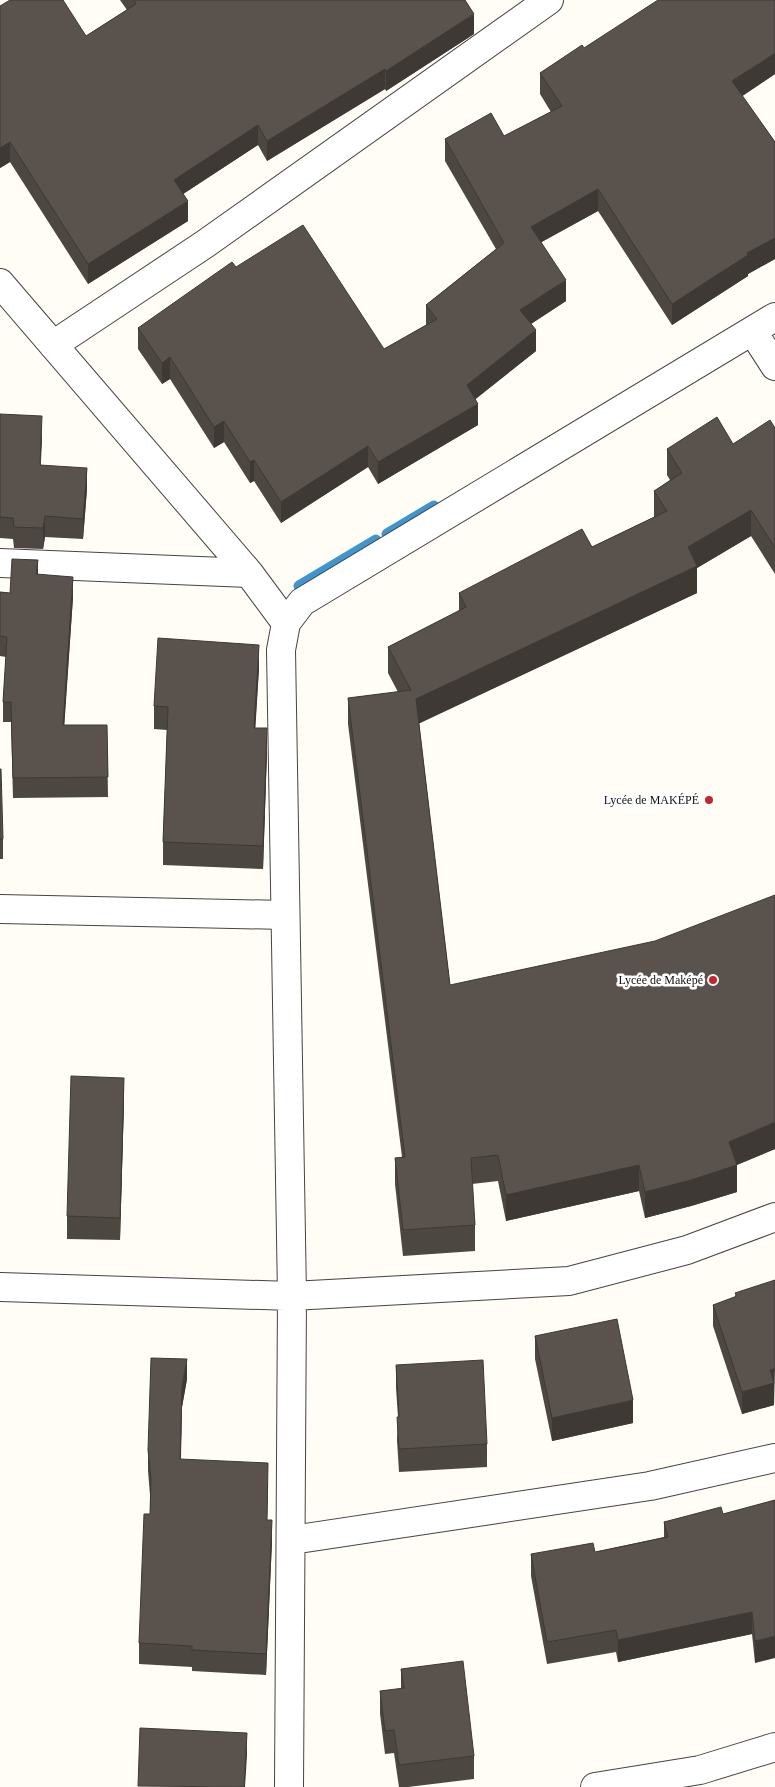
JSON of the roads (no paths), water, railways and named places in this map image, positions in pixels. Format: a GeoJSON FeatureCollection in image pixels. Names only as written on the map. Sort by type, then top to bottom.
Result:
{"type":"FeatureCollection","features":[{"type":"Feature","properties":{"kind":"street"},"geometry":{"type":"LineString","coordinates":[[53,345],[205,244],[549,0]]}},
{"type":"Feature","properties":{"kind":"street"},"geometry":{"type":"LineString","coordinates":[[0,283],[249,573],[286,623]]}},
{"type":"Feature","properties":{"kind":"street"},"geometry":{"type":"LineString","coordinates":[[289,1787],[292,1296],[284,916],[281,650],[286,623],[302,602],[775,317]]}},
{"type":"Feature","properties":{"kind":"street"},"geometry":{"type":"LineString","coordinates":[[753,332],[775,366]]}},
{"type":"Feature","properties":{"kind":"street"},"geometry":{"type":"LineString","coordinates":[[0,563],[249,573]]}},
{"type":"Feature","properties":{"kind":"street"},"geometry":{"type":"LineString","coordinates":[[0,909],[284,916]]}},
{"type":"Feature","properties":{"kind":"street"},"geometry":{"type":"LineString","coordinates":[[0,1287],[292,1296],[569,1281],[687,1250],[775,1217]]}},
{"type":"Feature","properties":{"kind":"street"},"geometry":{"type":"LineString","coordinates":[[292,1540],[650,1486],[775,1458]]}},
{"type":"Feature","properties":{"kind":"street"},"geometry":{"type":"LineString","coordinates":[[595,1787],[700,1770],[775,1747]]}},
{"type":"Feature","properties":{"kind":"waterway"},"geometry":{"type":"LineString","coordinates":[[387,534],[434,506]]}},
{"type":"Feature","properties":{"kind":"waterway"},"geometry":{"type":"LineString","coordinates":[[299,586],[376,540]]}},
{"type":"Feature","properties":{"kind":"place","name":"Lycée de MAKÉPÉ"},"geometry":{"type":"Point","coordinates":[709,800]}},
{"type":"Feature","properties":{"kind":"place","name":"Lycée de Maképé"},"geometry":{"type":"Point","coordinates":[713,980]}}]}
